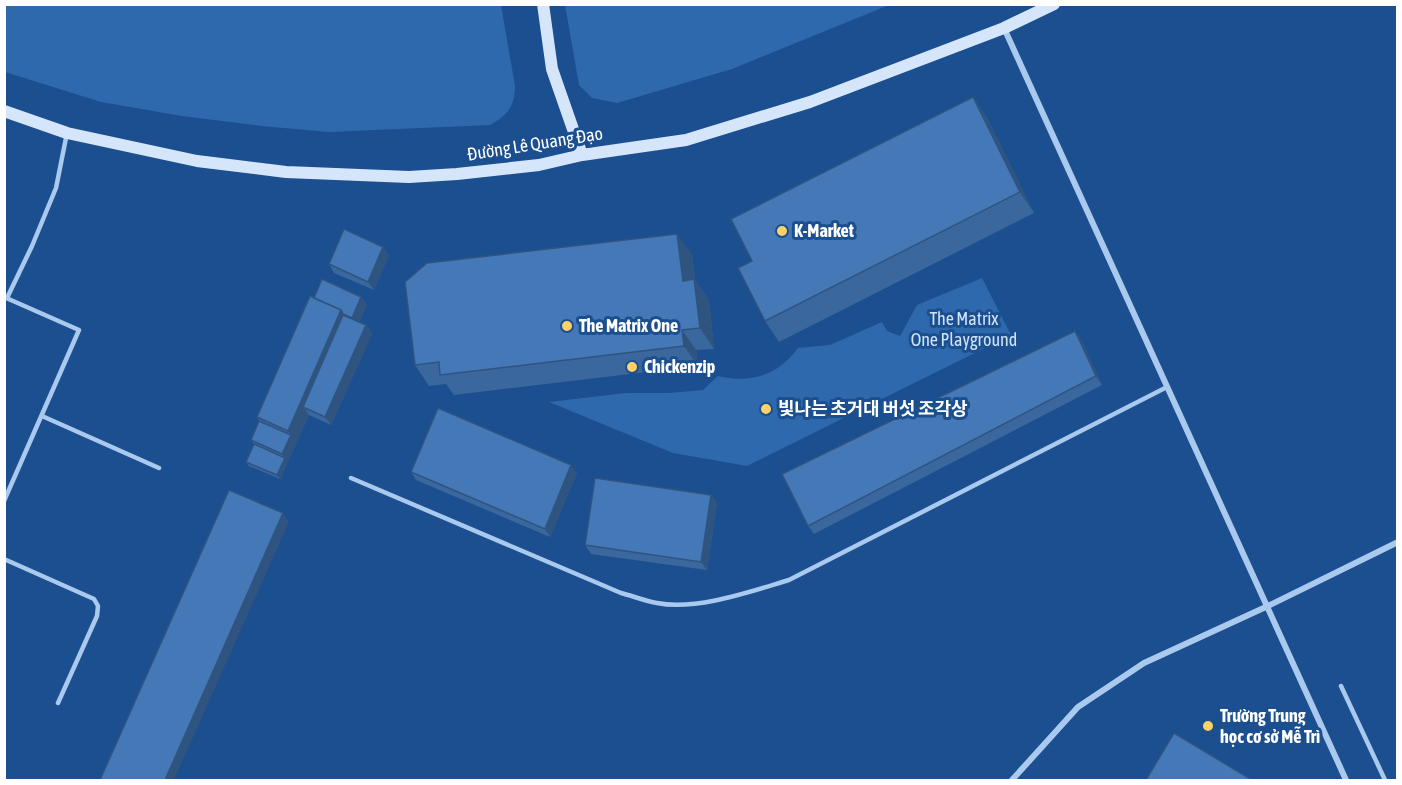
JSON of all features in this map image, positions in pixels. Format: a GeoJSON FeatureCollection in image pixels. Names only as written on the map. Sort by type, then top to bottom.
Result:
{"type":"FeatureCollection","features":[{"type":"Feature","properties":{"kind":"main road"},"geometry":{"type":"LineString","coordinates":[[543,4],[552,69],[582,155]]}},
{"type":"Feature","properties":{"kind":"main road","name":"Đường Lê Quang Đạo"},"geometry":{"type":"LineString","coordinates":[[4,111],[67,133],[198,161],[286,171],[409,177],[457,174],[539,165],[582,155],[686,140],[799,106],[1004,28],[1054,4]]}},
{"type":"Feature","properties":{"kind":"street"},"geometry":{"type":"LineString","coordinates":[[1004,28],[1346,780]]}},
{"type":"Feature","properties":{"kind":"street"},"geometry":{"type":"LineString","coordinates":[[1012,780],[1078,707],[1144,663],[1268,606],[1398,542]]}},
{"type":"Feature","properties":{"kind":"lane"},"geometry":{"type":"LineString","coordinates":[[4,501],[79,330],[6,298],[32,246],[56,188],[67,133]]}},
{"type":"Feature","properties":{"kind":"lane"},"geometry":{"type":"LineString","coordinates":[[351,478],[621,593],[659,604],[692,605],[789,580],[1167,387]]}},
{"type":"Feature","properties":{"kind":"lane"},"geometry":{"type":"LineString","coordinates":[[42,416],[159,468]]}},
{"type":"Feature","properties":{"kind":"lane"},"geometry":{"type":"LineString","coordinates":[[4,559],[94,598],[98,606],[97,616],[58,703]]}},
{"type":"Feature","properties":{"kind":"lane"},"geometry":{"type":"LineString","coordinates":[[1341,686],[1385,780]]}},
{"type":"Feature","properties":{"kind":"green space"},"geometry":{"type":"Polygon","coordinates":[[[565,4],[889,5],[732,69],[617,103],[592,98],[579,85],[565,4]]]}},
{"type":"Feature","properties":{"kind":"green space"},"geometry":{"type":"Polygon","coordinates":[[[4,5],[501,5],[515,93],[509,110],[490,125],[329,132],[182,116],[101,102],[5,72],[4,5]]]}},
{"type":"Feature","properties":{"kind":"green space","name":"The Matrix One Playground"},"geometry":{"type":"Polygon","coordinates":[[[982,278],[1011,335],[747,466],[673,453],[549,402],[626,393],[703,390],[718,376],[753,378],[782,365],[798,348],[830,345],[882,322],[887,331],[900,336],[917,305],[982,278]]]}},
{"type":"Feature","properties":{"kind":"building"},"geometry":{"type":"Polygon","coordinates":[[[973,97],[1020,192],[765,321],[738,268],[752,261],[731,219],[973,97]]]}},
{"type":"Feature","properties":{"kind":"building"},"geometry":{"type":"Polygon","coordinates":[[[344,229],[383,247],[368,282],[329,264],[344,229]]]}},
{"type":"Feature","properties":{"kind":"building","name":"The Matrix One"},"geometry":{"type":"Polygon","coordinates":[[[677,234],[683,281],[694,279],[700,328],[682,330],[684,346],[440,375],[439,362],[415,365],[405,282],[427,263],[677,234]]]}},
{"type":"Feature","properties":{"kind":"building"},"geometry":{"type":"Polygon","coordinates":[[[322,279],[361,297],[352,318],[343,314],[341,310],[314,298],[322,279]]]}},
{"type":"Feature","properties":{"kind":"building"},"geometry":{"type":"Polygon","coordinates":[[[310,296],[341,310],[288,431],[257,417],[310,296]]]}},
{"type":"Feature","properties":{"kind":"building"},"geometry":{"type":"Polygon","coordinates":[[[343,315],[366,325],[325,417],[303,407],[343,315]]]}},
{"type":"Feature","properties":{"kind":"building"},"geometry":{"type":"Polygon","coordinates":[[[1075,331],[1096,376],[808,526],[782,474],[1075,331]]]}},
{"type":"Feature","properties":{"kind":"building"},"geometry":{"type":"Polygon","coordinates":[[[438,408],[571,465],[545,529],[411,472],[438,408]]]}},
{"type":"Feature","properties":{"kind":"building"},"geometry":{"type":"Polygon","coordinates":[[[259,421],[291,435],[282,454],[251,440],[259,421]]]}},
{"type":"Feature","properties":{"kind":"building"},"geometry":{"type":"Polygon","coordinates":[[[254,444],[285,458],[277,475],[246,462],[254,444]]]}},
{"type":"Feature","properties":{"kind":"building"},"geometry":{"type":"Polygon","coordinates":[[[595,478],[711,495],[701,562],[585,545],[595,478]]]}},
{"type":"Feature","properties":{"kind":"building"},"geometry":{"type":"Polygon","coordinates":[[[229,490],[283,513],[165,780],[100,780],[229,490]]]}},
{"type":"Feature","properties":{"kind":"building"},"geometry":{"type":"Polygon","coordinates":[[[1174,733],[1252,780],[1146,780],[1174,733]]]}},
{"type":"Feature","properties":{"kind":"place","name":"K-Market"},"geometry":{"type":"Point","coordinates":[782,231]}},
{"type":"Feature","properties":{"kind":"place","name":"The Matrix One"},"geometry":{"type":"Point","coordinates":[567,326]}},
{"type":"Feature","properties":{"kind":"place","name":"Chickenzip"},"geometry":{"type":"Point","coordinates":[632,367]}},
{"type":"Feature","properties":{"kind":"place","name":"빛나는 초거대 버섯 조각상"},"geometry":{"type":"Point","coordinates":[766,409]}},
{"type":"Feature","properties":{"kind":"place","name":"Trường Trung học cơ sở Mễ Trì"},"geometry":{"type":"Point","coordinates":[1208,726]}}]}
